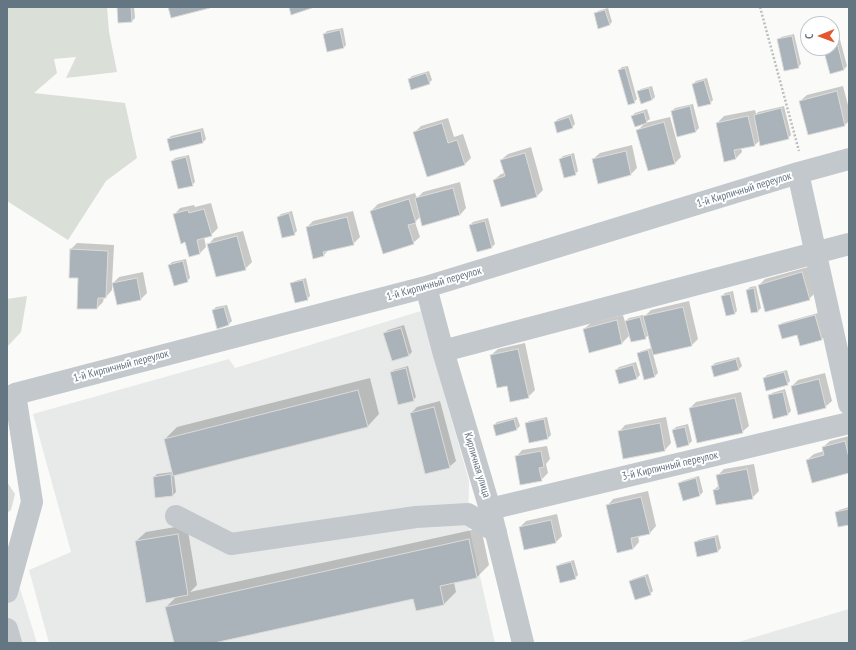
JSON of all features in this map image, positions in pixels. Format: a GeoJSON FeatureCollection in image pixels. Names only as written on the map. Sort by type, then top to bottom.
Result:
{"type":"FeatureCollection","features":[{"type":"Feature","properties":{"kind":"street","name":"1-й Кирпичный переулок"},"geometry":{"type":"LineString","coordinates":[[7,592],[32,502],[15,394],[426,287],[798,173],[849,159]]}},
{"type":"Feature","properties":{"kind":"street"},"geometry":{"type":"LineString","coordinates":[[798,173],[849,404]]}},
{"type":"Feature","properties":{"kind":"street"},"geometry":{"type":"LineString","coordinates":[[443,351],[849,244]]}},
{"type":"Feature","properties":{"kind":"street","name":"Кирпичная улица"},"geometry":{"type":"LineString","coordinates":[[426,287],[443,351],[490,509],[523,643]]}},
{"type":"Feature","properties":{"kind":"street","name":"3-й Кирпичный переулок"},"geometry":{"type":"LineString","coordinates":[[490,509],[849,423]]}},
{"type":"Feature","properties":{"kind":"street"},"geometry":{"type":"LineString","coordinates":[[176,516],[232,544],[416,517],[468,514],[496,532]]}},
{"type":"Feature","properties":{"kind":"street"},"geometry":{"type":"LineString","coordinates":[[7,629],[11,643]]}},
{"type":"Feature","properties":{"kind":"path"},"geometry":{"type":"LineString","coordinates":[[760,7],[800,154],[798,173]]}},
{"type":"Feature","properties":{"kind":"shaded area"},"geometry":{"type":"Polygon","coordinates":[[[7,7],[107,7],[109,32],[117,72],[66,78],[76,57],[54,59],[57,73],[34,93],[125,103],[137,158],[106,181],[68,240],[7,201],[7,7]]]}},
{"type":"Feature","properties":{"kind":"shaded area"},"geometry":{"type":"Polygon","coordinates":[[[27,296],[21,332],[7,347],[7,299],[27,296]]]}},
{"type":"Feature","properties":{"kind":"shaded area"},"geometry":{"type":"Polygon","coordinates":[[[421,311],[469,481],[468,523],[495,643],[49,643],[29,570],[71,552],[33,414],[229,359],[235,368],[421,311]]]}},
{"type":"Feature","properties":{"kind":"shaded area"},"geometry":{"type":"Polygon","coordinates":[[[7,482],[15,494],[11,510],[7,513],[7,482]]]}},
{"type":"Feature","properties":{"kind":"shaded area"},"geometry":{"type":"Polygon","coordinates":[[[7,547],[37,643],[7,643],[7,547]]]}},
{"type":"Feature","properties":{"kind":"shaded area"},"geometry":{"type":"Polygon","coordinates":[[[849,609],[849,643],[735,643],[849,609]]]}},
{"type":"Feature","properties":{"kind":"building"},"geometry":{"type":"Polygon","coordinates":[[[117,7],[131,7],[132,22],[118,23],[117,7]]]}},
{"type":"Feature","properties":{"kind":"building"},"geometry":{"type":"Polygon","coordinates":[[[168,7],[209,7],[210,8],[171,18],[168,7]]]}},
{"type":"Feature","properties":{"kind":"building"},"geometry":{"type":"Polygon","coordinates":[[[289,7],[312,7],[312,8],[291,15],[289,7]]]}},
{"type":"Feature","properties":{"kind":"building"},"geometry":{"type":"Polygon","coordinates":[[[605,10],[610,25],[598,29],[594,13],[605,10]]]}},
{"type":"Feature","properties":{"kind":"building"},"geometry":{"type":"Polygon","coordinates":[[[340,30],[344,48],[327,52],[323,34],[340,30]]]}},
{"type":"Feature","properties":{"kind":"building"},"geometry":{"type":"Polygon","coordinates":[[[792,36],[799,68],[784,71],[777,39],[792,36]]]}},
{"type":"Feature","properties":{"kind":"building"},"geometry":{"type":"Polygon","coordinates":[[[840,54],[844,70],[830,74],[825,56],[840,56],[840,54]]]}},
{"type":"Feature","properties":{"kind":"building"},"geometry":{"type":"Polygon","coordinates":[[[625,68],[635,103],[628,105],[618,70],[625,68]]]}},
{"type":"Feature","properties":{"kind":"building"},"geometry":{"type":"Polygon","coordinates":[[[426,73],[430,84],[411,90],[408,79],[426,73]]]}},
{"type":"Feature","properties":{"kind":"building"},"geometry":{"type":"Polygon","coordinates":[[[704,80],[711,104],[698,107],[692,84],[704,80]]]}},
{"type":"Feature","properties":{"kind":"building"},"geometry":{"type":"Polygon","coordinates":[[[649,88],[652,100],[641,104],[637,91],[649,88]]]}},
{"type":"Feature","properties":{"kind":"building"},"geometry":{"type":"Polygon","coordinates":[[[837,91],[845,126],[808,135],[799,101],[837,91]]]}},
{"type":"Feature","properties":{"kind":"building"},"geometry":{"type":"Polygon","coordinates":[[[690,106],[696,132],[677,137],[671,111],[690,106]]]}},
{"type":"Feature","properties":{"kind":"building"},"geometry":{"type":"Polygon","coordinates":[[[781,108],[789,139],[760,146],[754,115],[781,108]]]}},
{"type":"Feature","properties":{"kind":"building"},"geometry":{"type":"Polygon","coordinates":[[[644,112],[647,123],[635,127],[631,116],[644,112]]]}},
{"type":"Feature","properties":{"kind":"building"},"geometry":{"type":"Polygon","coordinates":[[[748,116],[755,146],[734,150],[736,159],[724,162],[716,123],[748,116]]]}},
{"type":"Feature","properties":{"kind":"building"},"geometry":{"type":"Polygon","coordinates":[[[569,117],[573,128],[557,133],[554,122],[569,117]]]}},
{"type":"Feature","properties":{"kind":"building"},"geometry":{"type":"Polygon","coordinates":[[[664,122],[675,164],[648,171],[636,130],[664,122]]]}},
{"type":"Feature","properties":{"kind":"building"},"geometry":{"type":"Polygon","coordinates":[[[442,123],[448,143],[457,140],[465,165],[427,177],[413,132],[442,123]]]}},
{"type":"Feature","properties":{"kind":"building"},"geometry":{"type":"Polygon","coordinates":[[[201,131],[203,143],[170,151],[167,139],[201,131]]]}},
{"type":"Feature","properties":{"kind":"building"},"geometry":{"type":"Polygon","coordinates":[[[626,151],[631,175],[598,184],[592,159],[626,151]]]}},
{"type":"Feature","properties":{"kind":"building"},"geometry":{"type":"Polygon","coordinates":[[[525,153],[537,197],[501,207],[493,180],[505,176],[500,160],[525,153]]]}},
{"type":"Feature","properties":{"kind":"building"},"geometry":{"type":"Polygon","coordinates":[[[571,155],[576,175],[564,178],[559,159],[571,155]]]}},
{"type":"Feature","properties":{"kind":"building"},"geometry":{"type":"Polygon","coordinates":[[[186,157],[193,186],[178,189],[171,161],[186,157]]]}},
{"type":"Feature","properties":{"kind":"building"},"geometry":{"type":"Polygon","coordinates":[[[453,188],[460,215],[422,226],[415,198],[453,188]]]}},
{"type":"Feature","properties":{"kind":"building"},"geometry":{"type":"Polygon","coordinates":[[[409,199],[416,223],[408,225],[414,244],[383,254],[370,211],[409,199]]]}},
{"type":"Feature","properties":{"kind":"building"},"geometry":{"type":"Polygon","coordinates":[[[204,209],[212,236],[197,240],[200,254],[189,257],[185,242],[181,244],[173,214],[188,210],[189,213],[204,209]]]}},
{"type":"Feature","properties":{"kind":"building"},"geometry":{"type":"Polygon","coordinates":[[[289,213],[295,235],[282,238],[277,217],[289,213]]]}},
{"type":"Feature","properties":{"kind":"building"},"geometry":{"type":"Polygon","coordinates":[[[347,217],[354,245],[323,252],[324,256],[313,259],[306,227],[347,217]]]}},
{"type":"Feature","properties":{"kind":"building"},"geometry":{"type":"Polygon","coordinates":[[[485,221],[492,248],[477,252],[469,225],[485,221]]]}},
{"type":"Feature","properties":{"kind":"building"},"geometry":{"type":"Polygon","coordinates":[[[237,236],[246,270],[216,277],[207,244],[237,236]]]}},
{"type":"Feature","properties":{"kind":"building"},"geometry":{"type":"Polygon","coordinates":[[[70,249],[108,251],[106,298],[98,298],[97,309],[77,309],[78,278],[69,278],[70,249]]]}},
{"type":"Feature","properties":{"kind":"building"},"geometry":{"type":"Polygon","coordinates":[[[183,261],[188,282],[174,286],[168,265],[183,261]]]}},
{"type":"Feature","properties":{"kind":"building"},"geometry":{"type":"Polygon","coordinates":[[[802,272],[810,300],[765,312],[758,285],[802,272]]]}},
{"type":"Feature","properties":{"kind":"building"},"geometry":{"type":"Polygon","coordinates":[[[137,278],[141,300],[117,305],[112,283],[137,278]]]}},
{"type":"Feature","properties":{"kind":"building"},"geometry":{"type":"Polygon","coordinates":[[[303,280],[308,300],[295,303],[290,283],[303,280]]]}},
{"type":"Feature","properties":{"kind":"building"},"geometry":{"type":"Polygon","coordinates":[[[754,288],[758,312],[751,313],[746,290],[754,288]]]}},
{"type":"Feature","properties":{"kind":"building"},"geometry":{"type":"Polygon","coordinates":[[[730,294],[735,314],[726,316],[721,296],[730,294]]]}},
{"type":"Feature","properties":{"kind":"building"},"geometry":{"type":"Polygon","coordinates":[[[224,307],[229,325],[217,329],[212,310],[224,307]]]}},
{"type":"Feature","properties":{"kind":"building"},"geometry":{"type":"Polygon","coordinates":[[[683,307],[692,346],[653,355],[643,316],[683,307]]]}},
{"type":"Feature","properties":{"kind":"building"},"geometry":{"type":"Polygon","coordinates":[[[815,315],[822,340],[800,346],[797,335],[782,339],[778,325],[815,315]]]}},
{"type":"Feature","properties":{"kind":"building"},"geometry":{"type":"Polygon","coordinates":[[[640,317],[646,339],[631,342],[625,321],[640,317]]]}},
{"type":"Feature","properties":{"kind":"building"},"geometry":{"type":"Polygon","coordinates":[[[617,320],[622,344],[589,353],[583,329],[617,320]]]}},
{"type":"Feature","properties":{"kind":"building"},"geometry":{"type":"Polygon","coordinates":[[[401,328],[409,356],[392,361],[383,333],[401,328]]]}},
{"type":"Feature","properties":{"kind":"building"},"geometry":{"type":"Polygon","coordinates":[[[518,349],[529,398],[510,402],[507,386],[497,388],[490,355],[518,349]]]}},
{"type":"Feature","properties":{"kind":"building"},"geometry":{"type":"Polygon","coordinates":[[[648,350],[655,377],[644,380],[637,353],[648,350]]]}},
{"type":"Feature","properties":{"kind":"building"},"geometry":{"type":"Polygon","coordinates":[[[736,359],[739,370],[714,377],[711,366],[736,359]]]}},
{"type":"Feature","properties":{"kind":"building"},"geometry":{"type":"Polygon","coordinates":[[[633,365],[637,379],[619,384],[615,370],[633,365]]]}},
{"type":"Feature","properties":{"kind":"building"},"geometry":{"type":"Polygon","coordinates":[[[406,368],[414,401],[398,405],[390,372],[406,368]]]}},
{"type":"Feature","properties":{"kind":"building"},"geometry":{"type":"Polygon","coordinates":[[[784,372],[788,385],[766,391],[763,378],[784,372]]]}},
{"type":"Feature","properties":{"kind":"building"},"geometry":{"type":"Polygon","coordinates":[[[819,379],[826,408],[798,415],[791,386],[819,379]]]}},
{"type":"Feature","properties":{"kind":"building"},"geometry":{"type":"Polygon","coordinates":[[[358,390],[368,427],[173,476],[164,439],[358,390]]]}},
{"type":"Feature","properties":{"kind":"building"},"geometry":{"type":"Polygon","coordinates":[[[783,392],[788,415],[773,419],[768,395],[783,392]]]}},
{"type":"Feature","properties":{"kind":"building"},"geometry":{"type":"Polygon","coordinates":[[[735,398],[743,433],[697,443],[689,408],[735,398]]]}},
{"type":"Feature","properties":{"kind":"building"},"geometry":{"type":"Polygon","coordinates":[[[434,407],[450,468],[425,474],[410,413],[434,407]]]}},
{"type":"Feature","properties":{"kind":"building"},"geometry":{"type":"Polygon","coordinates":[[[514,419],[517,430],[496,436],[493,425],[514,419]]]}},
{"type":"Feature","properties":{"kind":"building"},"geometry":{"type":"Polygon","coordinates":[[[544,419],[548,439],[529,443],[525,423],[544,419]]]}},
{"type":"Feature","properties":{"kind":"building"},"geometry":{"type":"Polygon","coordinates":[[[660,423],[665,451],[623,459],[618,431],[660,423]]]}},
{"type":"Feature","properties":{"kind":"building"},"geometry":{"type":"Polygon","coordinates":[[[685,427],[689,445],[677,448],[672,430],[685,427]]]}},
{"type":"Feature","properties":{"kind":"building"},"geometry":{"type":"Polygon","coordinates":[[[845,441],[849,458],[849,473],[812,483],[806,460],[824,455],[822,447],[845,441]]]}},
{"type":"Feature","properties":{"kind":"building"},"geometry":{"type":"Polygon","coordinates":[[[541,451],[544,467],[539,468],[542,481],[520,485],[515,456],[541,451]]]}},
{"type":"Feature","properties":{"kind":"building"},"geometry":{"type":"Polygon","coordinates":[[[747,469],[753,499],[716,505],[713,490],[719,489],[716,475],[747,469]]]}},
{"type":"Feature","properties":{"kind":"building"},"geometry":{"type":"Polygon","coordinates":[[[171,474],[173,496],[155,498],[153,477],[171,474]]]}},
{"type":"Feature","properties":{"kind":"building"},"geometry":{"type":"Polygon","coordinates":[[[696,478],[700,496],[683,501],[678,483],[696,478]]]}},
{"type":"Feature","properties":{"kind":"building"},"geometry":{"type":"Polygon","coordinates":[[[641,497],[650,534],[631,538],[633,549],[617,553],[606,505],[641,497]]]}},
{"type":"Feature","properties":{"kind":"building"},"geometry":{"type":"Polygon","coordinates":[[[849,509],[849,525],[838,527],[835,512],[849,509]]]}},
{"type":"Feature","properties":{"kind":"building"},"geometry":{"type":"Polygon","coordinates":[[[551,520],[556,543],[524,550],[519,527],[551,520]]]}},
{"type":"Feature","properties":{"kind":"building"},"geometry":{"type":"Polygon","coordinates":[[[178,534],[188,595],[146,603],[135,541],[178,534]]]}},
{"type":"Feature","properties":{"kind":"building"},"geometry":{"type":"Polygon","coordinates":[[[715,537],[718,552],[697,557],[694,542],[715,537]]]}},
{"type":"Feature","properties":{"kind":"building"},"geometry":{"type":"Polygon","coordinates":[[[469,539],[477,578],[440,586],[444,605],[416,611],[413,599],[214,643],[174,643],[165,607],[469,539]]]}},
{"type":"Feature","properties":{"kind":"building"},"geometry":{"type":"Polygon","coordinates":[[[571,562],[576,579],[560,583],[556,566],[571,562]]]}},
{"type":"Feature","properties":{"kind":"building"},"geometry":{"type":"Polygon","coordinates":[[[645,576],[651,595],[635,600],[629,581],[645,576]]]}}]}
